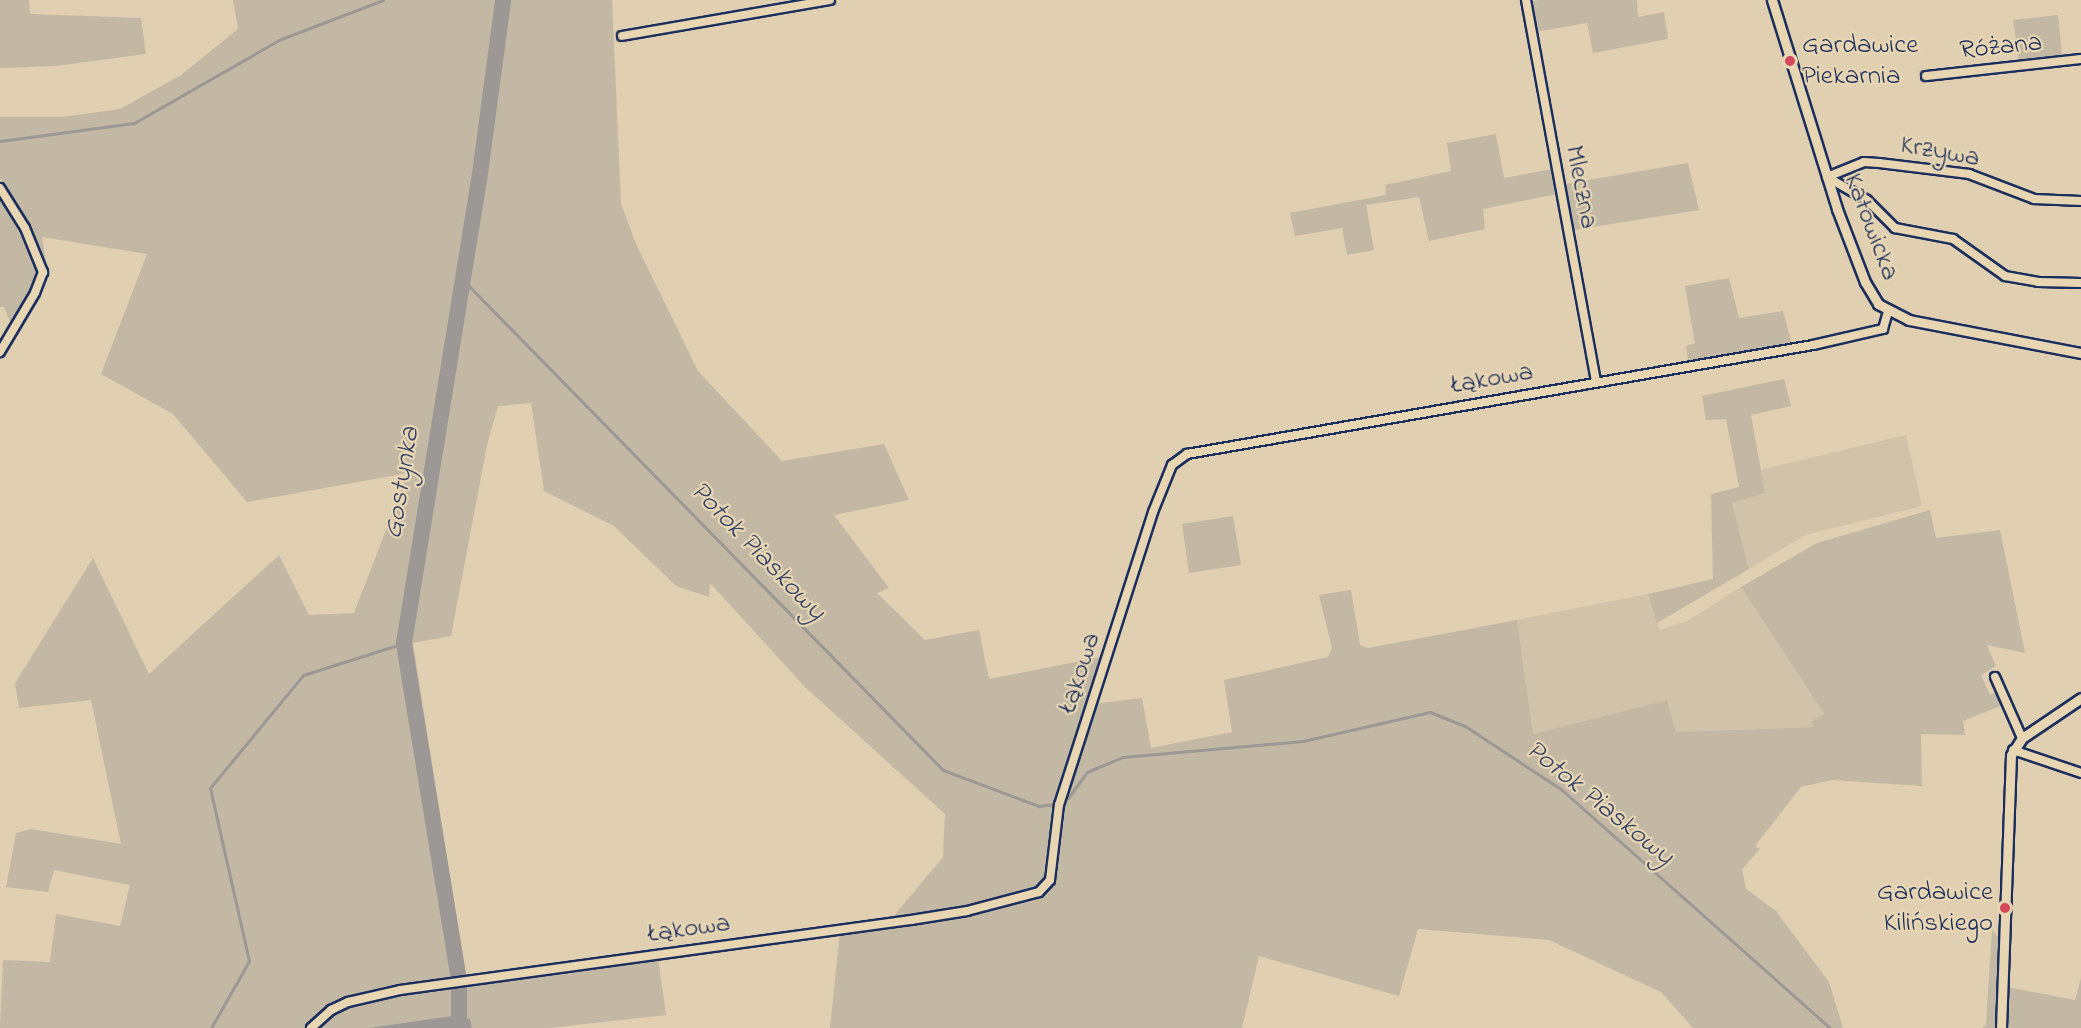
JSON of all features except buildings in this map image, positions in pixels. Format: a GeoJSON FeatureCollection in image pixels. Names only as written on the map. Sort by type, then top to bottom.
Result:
{"type":"FeatureCollection","features":[{"type":"Feature","properties":{"kind":"street"},"geometry":{"type":"LineString","coordinates":[[622,36],[830,0]]}},
{"type":"Feature","properties":{"kind":"street","name":"Mleczna"},"geometry":{"type":"LineString","coordinates":[[1526,0],[1596,382]]}},
{"type":"Feature","properties":{"kind":"street","name":"Katowicka"},"geometry":{"type":"LineString","coordinates":[[1772,0],[1827,177],[1865,282],[1888,312],[1909,320],[2081,353]]}},
{"type":"Feature","properties":{"kind":"street","name":"Różana"},"geometry":{"type":"LineString","coordinates":[[1926,76],[2081,59]]}},
{"type":"Feature","properties":{"kind":"street","name":"Krzywa"},"geometry":{"type":"LineString","coordinates":[[1827,177],[1864,162],[1879,163],[1969,174],[2034,200],[2081,201]]}},
{"type":"Feature","properties":{"kind":"street"},"geometry":{"type":"LineString","coordinates":[[1827,177],[1867,200],[1894,228],[1953,239],[2005,276],[2038,282],[2081,284]]}},
{"type":"Feature","properties":{"kind":"street"},"geometry":{"type":"LineString","coordinates":[[0,188],[25,228],[43,272],[38,287],[0,351]]}},
{"type":"Feature","properties":{"kind":"street","name":"Łąkowa"},"geometry":{"type":"LineString","coordinates":[[311,1028],[331,1010],[348,1002],[400,990],[922,918],[1023,899],[1039,892],[1050,880],[1059,805],[1153,512],[1172,465],[1187,454],[1855,336],[1883,329],[1888,312]]}},
{"type":"Feature","properties":{"kind":"street"},"geometry":{"type":"LineString","coordinates":[[1995,677],[2022,738]]}},
{"type":"Feature","properties":{"kind":"street"},"geometry":{"type":"LineString","coordinates":[[2001,1028],[2013,750],[2022,738],[2081,698]]}},
{"type":"Feature","properties":{"kind":"street"},"geometry":{"type":"LineString","coordinates":[[2013,750],[2081,773]]}},
{"type":"Feature","properties":{"kind":"shaded area"},"geometry":{"type":"Polygon","coordinates":[[[0,0],[29,0],[30,14],[141,18],[146,54],[56,66],[0,68],[0,0]]]}},
{"type":"Feature","properties":{"kind":"shaded area"},"geometry":{"type":"Polygon","coordinates":[[[233,0],[612,0],[621,204],[637,246],[698,371],[782,461],[884,444],[909,500],[834,515],[889,588],[877,593],[925,640],[979,630],[989,679],[1101,657],[1086,705],[1142,698],[1151,748],[1232,732],[1224,680],[1328,657],[1332,648],[1319,595],[1351,590],[1360,645],[1368,648],[1517,620],[1533,734],[1667,700],[1676,732],[1813,727],[1812,721],[1824,714],[1741,587],[1817,543],[1930,510],[1936,538],[2000,530],[2025,653],[1987,645],[1996,666],[1981,675],[1990,695],[1998,692],[2003,705],[1963,721],[1965,735],[1921,734],[1922,786],[1832,780],[1801,787],[1755,846],[1760,849],[1742,869],[1746,889],[1776,911],[1829,982],[1843,1028],[1693,1028],[1661,992],[1549,940],[1418,929],[1399,996],[1259,956],[1242,1028],[830,1028],[840,930],[1004,905],[893,917],[943,857],[945,814],[805,687],[710,583],[709,597],[676,586],[614,526],[544,491],[531,403],[498,406],[487,445],[451,636],[413,643],[466,978],[385,988],[333,1004],[305,1028],[0,1028],[3,960],[50,962],[56,914],[120,926],[130,885],[54,870],[48,892],[6,887],[16,833],[31,829],[121,844],[91,700],[19,708],[15,683],[93,558],[149,674],[279,555],[309,615],[354,613],[408,473],[247,502],[173,414],[101,374],[147,254],[42,237],[47,268],[0,178],[0,117],[62,117],[120,109],[181,75],[238,29],[233,0]]]}},
{"type":"Feature","properties":{"kind":"shaded area"},"geometry":{"type":"Polygon","coordinates":[[[1539,0],[1637,0],[1638,17],[1664,12],[1668,39],[1593,53],[1587,23],[1535,32],[1529,2],[1539,0]]]}},
{"type":"Feature","properties":{"kind":"shaded area"},"geometry":{"type":"Polygon","coordinates":[[[2058,15],[2062,55],[2019,60],[2013,20],[2058,15]]]}},
{"type":"Feature","properties":{"kind":"shaded area"},"geometry":{"type":"Polygon","coordinates":[[[1496,134],[1504,178],[1553,169],[1557,194],[1483,209],[1485,229],[1429,241],[1419,197],[1366,205],[1374,250],[1347,255],[1342,228],[1295,236],[1290,213],[1386,195],[1385,185],[1451,171],[1447,143],[1496,134]]]}},
{"type":"Feature","properties":{"kind":"shaded area"},"geometry":{"type":"Polygon","coordinates":[[[1688,163],[1699,210],[1574,230],[1565,184],[1688,163]]]}},
{"type":"Feature","properties":{"kind":"shaded area"},"geometry":{"type":"Polygon","coordinates":[[[0,196],[39,271],[37,283],[12,326],[4,307],[0,307],[0,196]]]}},
{"type":"Feature","properties":{"kind":"shaded area"},"geometry":{"type":"Polygon","coordinates":[[[1729,278],[1739,318],[1783,311],[1792,345],[1688,361],[1686,346],[1695,343],[1685,286],[1729,278]]]}},
{"type":"Feature","properties":{"kind":"shaded area"},"geometry":{"type":"Polygon","coordinates":[[[1784,379],[1791,406],[1751,415],[1765,493],[1732,503],[1749,569],[1657,623],[1648,594],[1713,579],[1711,494],[1739,487],[1726,419],[1706,420],[1702,396],[1784,379]]]}},
{"type":"Feature","properties":{"kind":"shaded area"},"geometry":{"type":"Polygon","coordinates":[[[1906,435],[1922,506],[1805,535],[1749,569],[1732,503],[1765,493],[1760,470],[1906,435]]]}},
{"type":"Feature","properties":{"kind":"shaded area"},"geometry":{"type":"Polygon","coordinates":[[[1233,516],[1241,565],[1189,573],[1182,524],[1233,516]]]}},
{"type":"Feature","properties":{"kind":"shaded area"},"geometry":{"type":"Polygon","coordinates":[[[1741,587],[1824,714],[1812,721],[1814,727],[1676,732],[1667,700],[1533,734],[1517,620],[1648,594],[1660,630],[1687,621],[1741,587]]]}},
{"type":"Feature","properties":{"kind":"shaded area"},"geometry":{"type":"Polygon","coordinates":[[[1992,930],[1998,937],[1996,1028],[1982,1028],[1986,1024],[1992,930]]]}},
{"type":"Feature","properties":{"kind":"shaded area"},"geometry":{"type":"Polygon","coordinates":[[[658,958],[666,1015],[550,1028],[472,1028],[470,1019],[459,1015],[368,1028],[318,1028],[350,1004],[390,996],[658,958]]]}},
{"type":"Feature","properties":{"kind":"shaded area"},"geometry":{"type":"Polygon","coordinates":[[[2081,978],[2081,1028],[2007,1028],[2007,987],[2075,1000],[2081,978]]]}},
{"type":"Feature","properties":{"kind":"shaded area"},"geometry":{"type":"Polygon","coordinates":[[[459,1015],[470,1019],[472,1028],[368,1028],[459,1015]]]}},
{"type":"Feature","properties":{"kind":"waterway"},"geometry":{"type":"LineString","coordinates":[[281,39],[383,0]]}},
{"type":"Feature","properties":{"kind":"waterway","name":"Gostynka"},"geometry":{"type":"LineString","coordinates":[[458,974],[404,643],[479,181],[503,0]]}},
{"type":"Feature","properties":{"kind":"waterway"},"geometry":{"type":"LineString","coordinates":[[0,141],[134,123],[279,40]]}},
{"type":"Feature","properties":{"kind":"waterway","name":"Potok Piaskowy"},"geometry":{"type":"LineString","coordinates":[[461,278],[943,770],[1039,806],[1054,804]]}},
{"type":"Feature","properties":{"kind":"waterway"},"geometry":{"type":"LineString","coordinates":[[211,1028],[249,961],[210,788],[303,675],[404,643]]}},
{"type":"Feature","properties":{"kind":"waterway","name":"Potok Piaskowy"},"geometry":{"type":"LineString","coordinates":[[1068,798],[1087,772],[1123,757],[1303,741],[1430,712],[1465,726],[1562,790],[1830,1028]]}},
{"type":"Feature","properties":{"kind":"waterway","name":"Gostynka"},"geometry":{"type":"LineString","coordinates":[[459,988],[459,1015]]}},
{"type":"Feature","properties":{"kind":"place","name":"Gardawice Piekarnia"},"geometry":{"type":"Point","coordinates":[1790,61]}},
{"type":"Feature","properties":{"kind":"place","name":"Gardawice Kilińskiego"},"geometry":{"type":"Point","coordinates":[2005,908]}}]}
